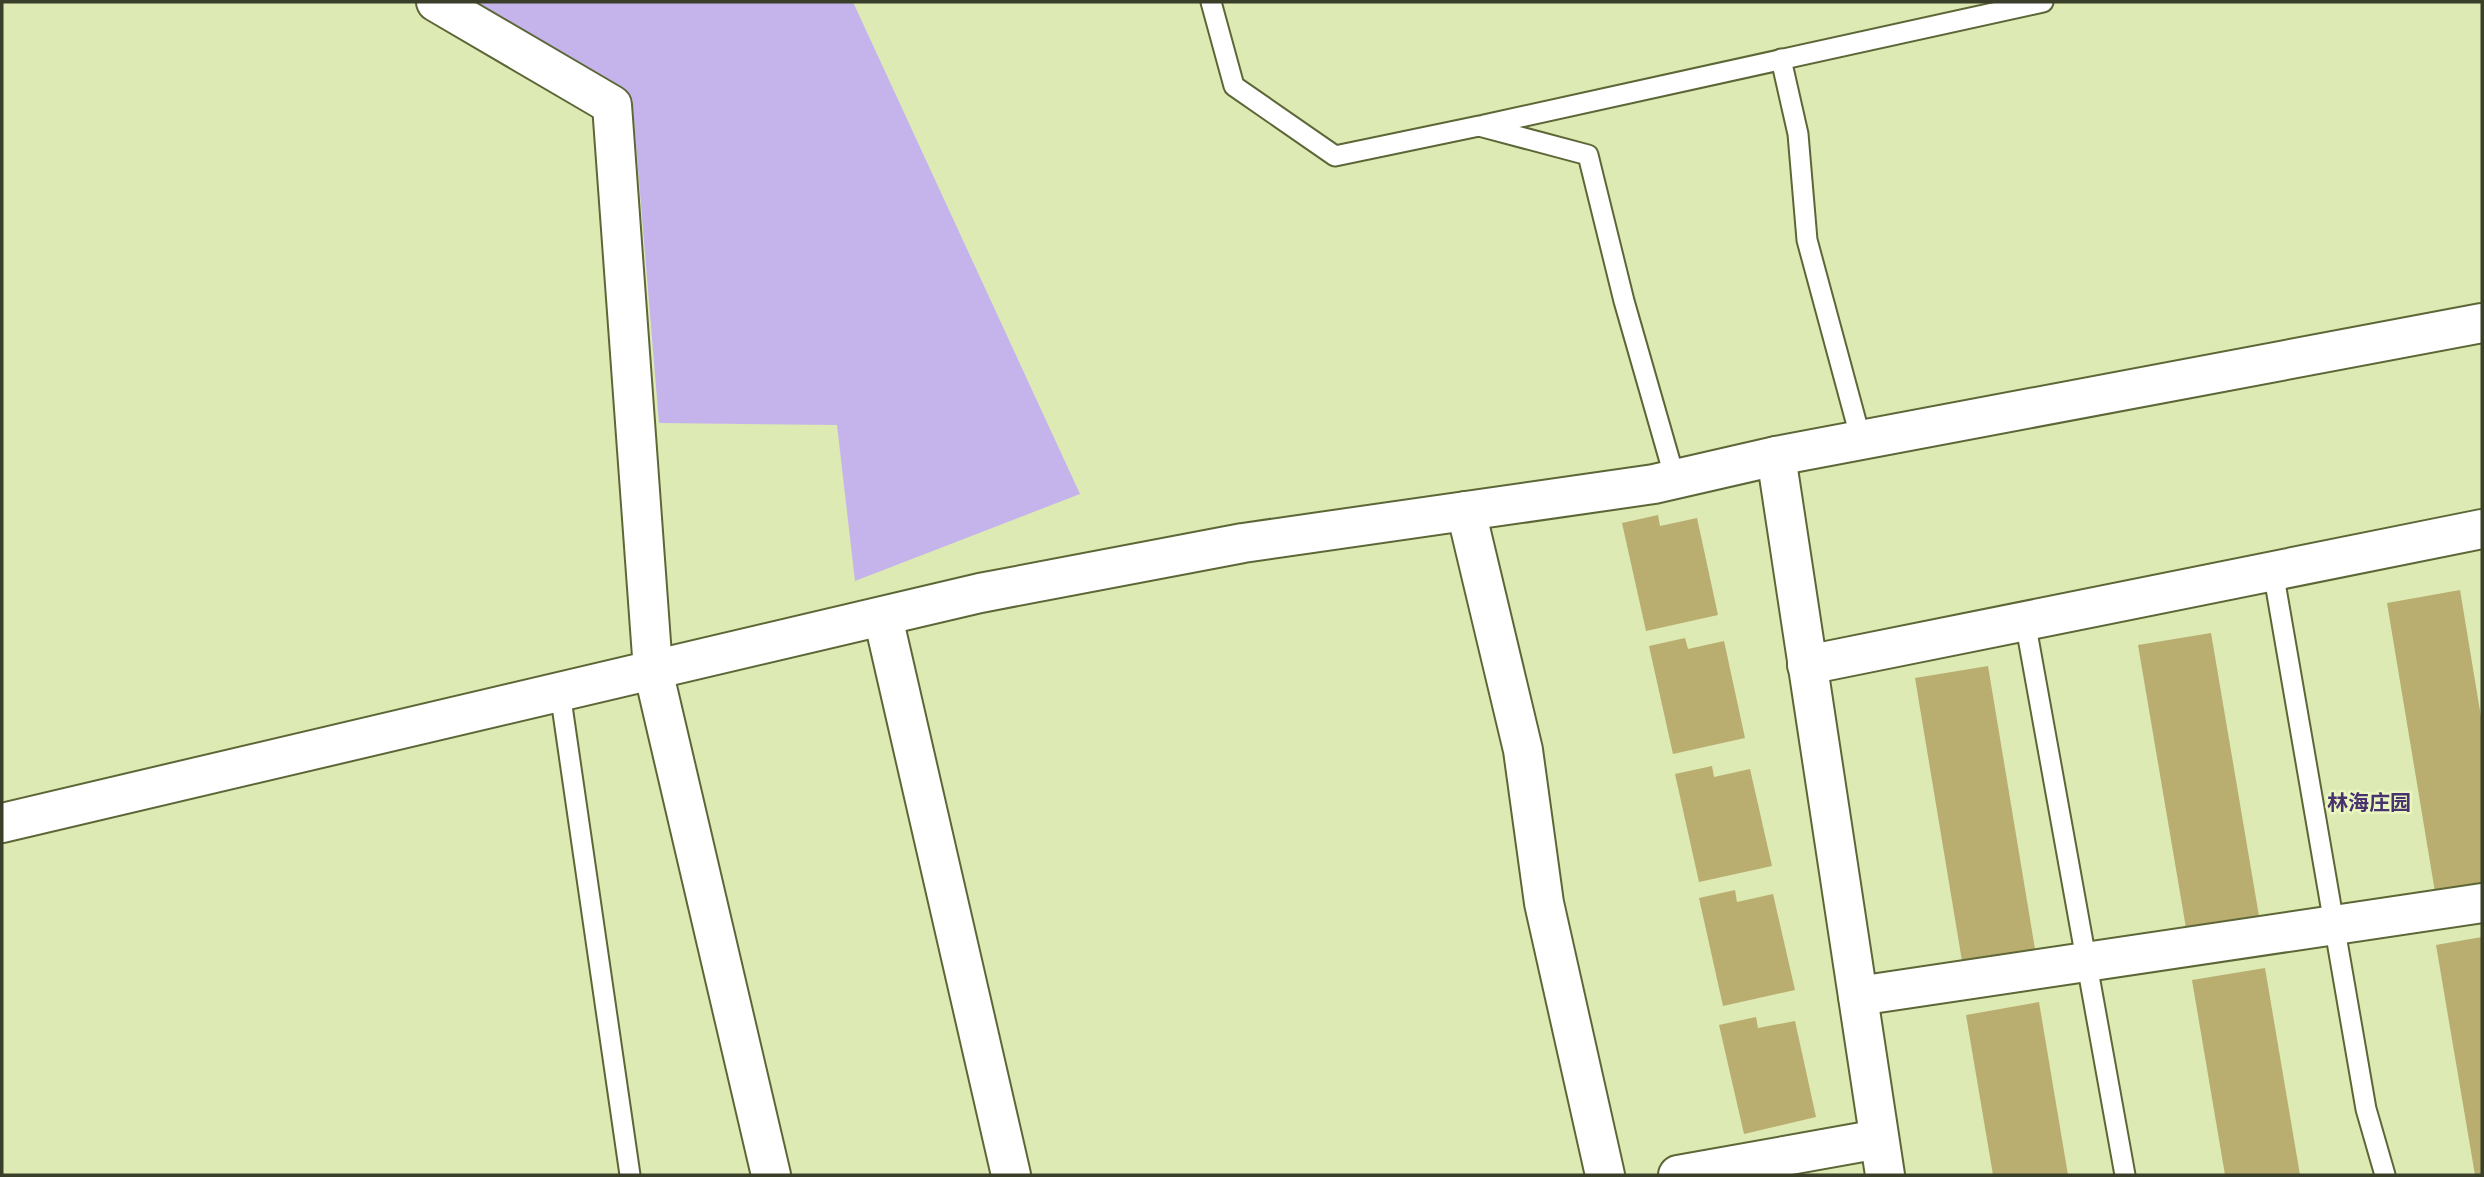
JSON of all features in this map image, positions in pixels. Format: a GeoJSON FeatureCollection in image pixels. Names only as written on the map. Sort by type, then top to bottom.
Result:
{"type":"FeatureCollection","features":[{"type":"Feature","properties":{"kind":"street"},"geometry":{"type":"LineString","coordinates":[[436,2],[612,105],[653,670],[771,1175]]}},
{"type":"Feature","properties":{"kind":"street"},"geometry":{"type":"LineString","coordinates":[[2,823],[980,593],[1243,544],[1654,484],[1776,456],[2482,323]]}},
{"type":"Feature","properties":{"kind":"street"},"geometry":{"type":"LineString","coordinates":[[1678,1175],[1882,1157],[1776,456]]}},
{"type":"Feature","properties":{"kind":"street"},"geometry":{"type":"LineString","coordinates":[[1466,511],[1523,750],[1544,903],[1605,1175]]}},
{"type":"Feature","properties":{"kind":"street"},"geometry":{"type":"LineString","coordinates":[[1807,665],[2482,530]]}},
{"type":"Feature","properties":{"kind":"street"},"geometry":{"type":"LineString","coordinates":[[883,617],[1011,1175]]}},
{"type":"Feature","properties":{"kind":"street"},"geometry":{"type":"LineString","coordinates":[[1858,996],[2482,903]]}},
{"type":"Feature","properties":{"kind":"lane"},"geometry":{"type":"LineString","coordinates":[[1211,2],[1234,86],[1335,156],[2043,2]]}},
{"type":"Feature","properties":{"kind":"lane"},"geometry":{"type":"LineString","coordinates":[[1782,59],[1798,134],[1808,240],[1861,440]]}},
{"type":"Feature","properties":{"kind":"lane"},"geometry":{"type":"LineString","coordinates":[[1479,126],[1588,155],[1624,301],[1675,479]]}},
{"type":"Feature","properties":{"kind":"lane"},"geometry":{"type":"LineString","coordinates":[[2273,571],[2366,1109],[2385,1175]]}},
{"type":"Feature","properties":{"kind":"lane"},"geometry":{"type":"LineString","coordinates":[[2025,621],[2125,1175]]}},
{"type":"Feature","properties":{"kind":"lane"},"geometry":{"type":"LineString","coordinates":[[560,692],[630,1175]]}},
{"type":"Feature","properties":{"kind":"shaded area"},"geometry":{"type":"Polygon","coordinates":[[[456,2],[853,2],[1080,494],[855,581],[837,425],[659,423],[633,108],[456,2]]]}},
{"type":"Feature","properties":{"kind":"building"},"geometry":{"type":"Polygon","coordinates":[[[1658,515],[1660,526],[1697,518],[1718,615],[1646,631],[1622,523],[1658,515]]]}},
{"type":"Feature","properties":{"kind":"building"},"geometry":{"type":"Polygon","coordinates":[[[2460,590],[2482,723],[2482,884],[2435,892],[2387,603],[2460,590]]]}},
{"type":"Feature","properties":{"kind":"building"},"geometry":{"type":"Polygon","coordinates":[[[2211,633],[2260,922],[2187,934],[2138,645],[2211,633]]]}},
{"type":"Feature","properties":{"kind":"building"},"geometry":{"type":"Polygon","coordinates":[[[1685,638],[1688,649],[1724,641],[1745,738],[1673,754],[1649,646],[1685,638]]]}},
{"type":"Feature","properties":{"kind":"building"},"geometry":{"type":"Polygon","coordinates":[[[1988,666],[2036,955],[1963,967],[1915,678],[1988,666]]]}},
{"type":"Feature","properties":{"kind":"building"},"geometry":{"type":"Polygon","coordinates":[[[1712,766],[1714,777],[1750,769],[1772,866],[1699,882],[1675,774],[1712,766]]]}},
{"type":"Feature","properties":{"kind":"building"},"geometry":{"type":"Polygon","coordinates":[[[1735,890],[1737,902],[1773,894],[1795,990],[1723,1006],[1699,898],[1735,890]]]}},
{"type":"Feature","properties":{"kind":"building"},"geometry":{"type":"Polygon","coordinates":[[[2482,937],[2482,1175],[2475,1175],[2436,945],[2482,937]]]}},
{"type":"Feature","properties":{"kind":"building"},"geometry":{"type":"Polygon","coordinates":[[[2265,968],[2300,1175],[2225,1175],[2192,980],[2265,968]]]}},
{"type":"Feature","properties":{"kind":"building"},"geometry":{"type":"Polygon","coordinates":[[[2039,1002],[2068,1175],[1993,1175],[1966,1015],[2039,1002]]]}},
{"type":"Feature","properties":{"kind":"building"},"geometry":{"type":"Polygon","coordinates":[[[1756,1017],[1758,1028],[1795,1021],[1816,1117],[1744,1134],[1719,1025],[1756,1017]]]}},
{"type":"Feature","properties":{"kind":"district","name":"林海庄园"},"geometry":{"type":"Point","coordinates":[2369,803]}}]}
